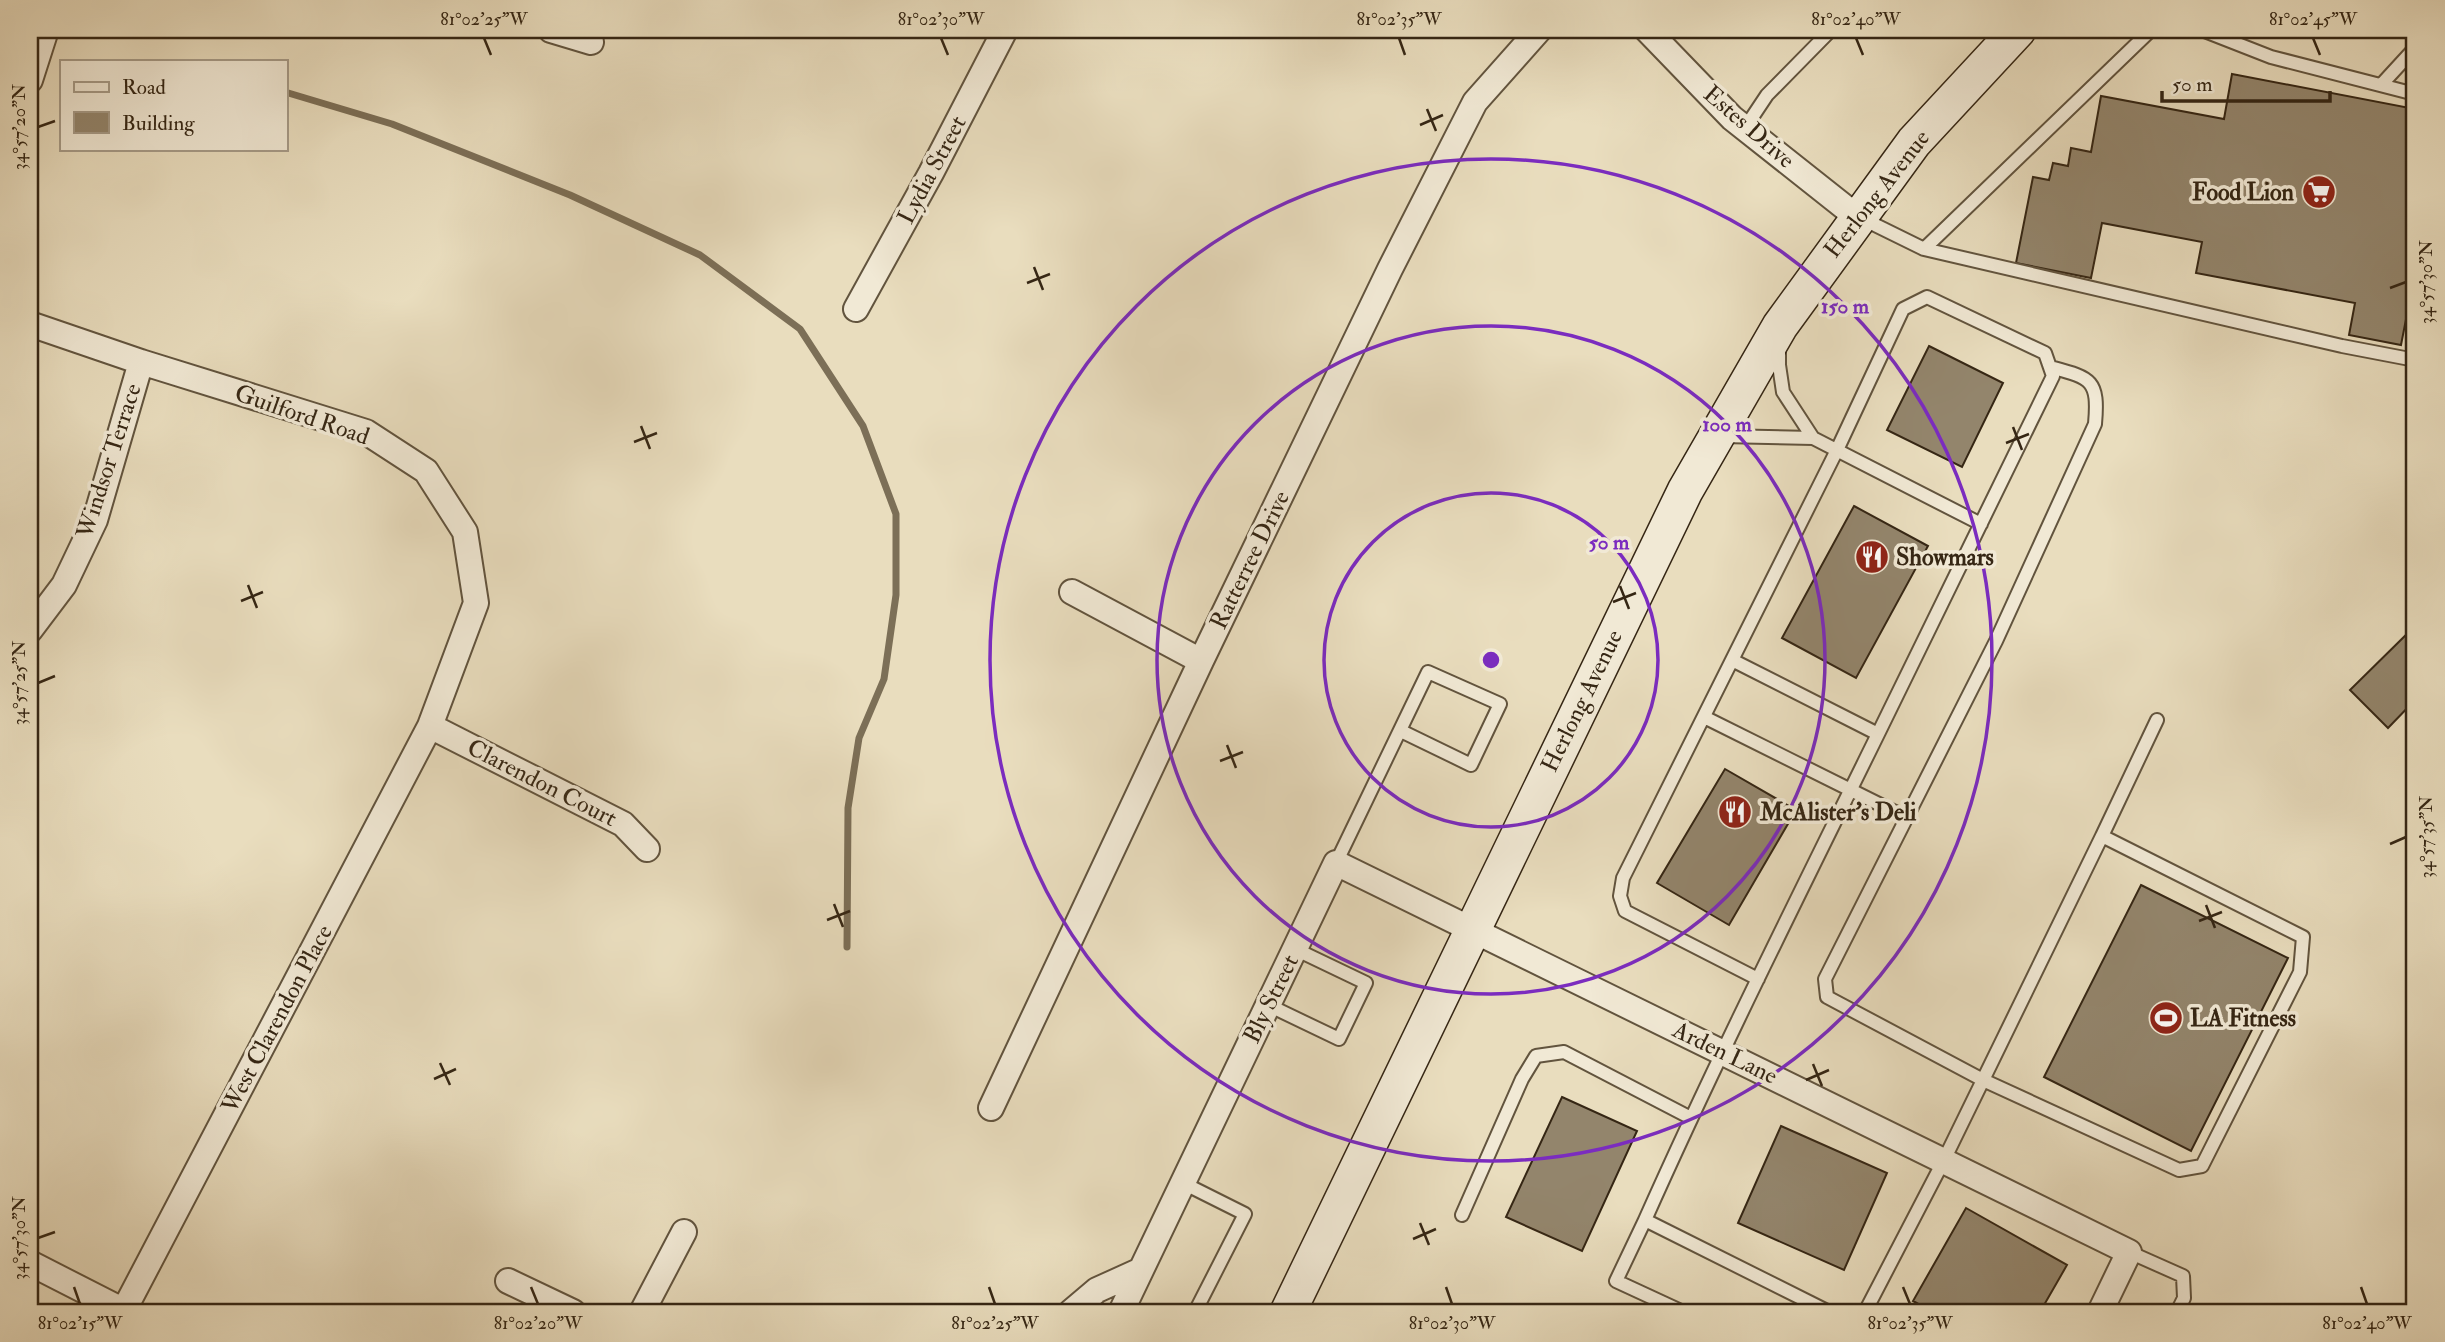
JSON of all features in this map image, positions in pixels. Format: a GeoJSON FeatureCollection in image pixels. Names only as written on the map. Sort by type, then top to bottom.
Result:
{"type":"FeatureCollection","features":[{"type":"Feature","properties":{"kind":"street"},"geometry":{"type":"LineString","coordinates":[[30,80],[46,30]]}},
{"type":"Feature","properties":{"kind":"street"},"geometry":{"type":"LineString","coordinates":[[551,30],[591,42]]}},
{"type":"Feature","properties":{"kind":"street","name":"Lydia Street"},"geometry":{"type":"LineString","coordinates":[[856,309],[1005,30]]}},
{"type":"Feature","properties":{"kind":"street","name":"Ratterree Drive"},"geometry":{"type":"LineString","coordinates":[[991,1108],[1201,661],[1390,269],[1475,102],[1539,30]]}},
{"type":"Feature","properties":{"kind":"street","name":"Estes Drive"},"geometry":{"type":"LineString","coordinates":[[1647,30],[1732,118],[1857,217]]}},
{"type":"Feature","properties":{"kind":"street","name":"Herlong Avenue"},"geometry":{"type":"LineString","coordinates":[[1288,1312],[1685,491],[1780,326],[1857,217],[1914,142],[2018,30]]}},
{"type":"Feature","properties":{"kind":"street","name":"Guilford Road"},"geometry":{"type":"LineString","coordinates":[[30,324],[141,362],[366,432],[426,471],[465,532],[476,603],[430,726]]}},
{"type":"Feature","properties":{"kind":"street","name":"Windsor Terrace"},"geometry":{"type":"LineString","coordinates":[[30,630],[64,585],[95,520],[141,362]]}},
{"type":"Feature","properties":{"kind":"street"},"geometry":{"type":"LineString","coordinates":[[1072,592],[1201,661]]}},
{"type":"Feature","properties":{"kind":"street","name":"Clarendon Court"},"geometry":{"type":"LineString","coordinates":[[430,726],[623,824],[647,849]]}},
{"type":"Feature","properties":{"kind":"street","name":"West Clarendon Place"},"geometry":{"type":"LineString","coordinates":[[124,1312],[430,726]]}},
{"type":"Feature","properties":{"kind":"street"},"geometry":{"type":"LineString","coordinates":[[1336,863],[1472,928]]}},
{"type":"Feature","properties":{"kind":"street","name":"Bly Street"},"geometry":{"type":"LineString","coordinates":[[1121,1312],[1336,863]]}},
{"type":"Feature","properties":{"kind":"street","name":"Arden Lane"},"geometry":{"type":"LineString","coordinates":[[1472,928],[2129,1252]]}},
{"type":"Feature","properties":{"kind":"street"},"geometry":{"type":"LineString","coordinates":[[642,1312],[684,1232]]}},
{"type":"Feature","properties":{"kind":"street"},"geometry":{"type":"LineString","coordinates":[[2100,1312],[2129,1252]]}},
{"type":"Feature","properties":{"kind":"street"},"geometry":{"type":"LineString","coordinates":[[30,1263],[124,1312]]}},
{"type":"Feature","properties":{"kind":"street"},"geometry":{"type":"LineString","coordinates":[[1071,1312],[1097,1290],[1139,1271]]}},
{"type":"Feature","properties":{"kind":"street"},"geometry":{"type":"LineString","coordinates":[[508,1281],[573,1312]]}},
{"type":"Feature","properties":{"kind":"lane"},"geometry":{"type":"LineString","coordinates":[[1745,128],[1767,95],[1832,30]]}},
{"type":"Feature","properties":{"kind":"lane"},"geometry":{"type":"LineString","coordinates":[[1924,250],[2151,30]]}},
{"type":"Feature","properties":{"kind":"lane"},"geometry":{"type":"LineString","coordinates":[[2202,30],[2271,57],[2415,94]]}},
{"type":"Feature","properties":{"kind":"lane"},"geometry":{"type":"LineString","coordinates":[[2231,41],[2243,30]]}},
{"type":"Feature","properties":{"kind":"lane"},"geometry":{"type":"LineString","coordinates":[[2381,85],[2415,48]]}},
{"type":"Feature","properties":{"kind":"lane"},"geometry":{"type":"LineString","coordinates":[[1857,217],[1924,250],[2342,346],[2415,360]]}},
{"type":"Feature","properties":{"kind":"lane"},"geometry":{"type":"LineString","coordinates":[[1683,1312],[1616,1281],[1722,1052],[1758,979],[1850,790],[1981,524],[2053,376],[2045,353],[1927,297],[1903,309],[1837,450],[1623,878],[1620,896],[1625,911],[1758,979]]}},
{"type":"Feature","properties":{"kind":"lane"},"geometry":{"type":"LineString","coordinates":[[1780,326],[1779,365],[1783,392],[1813,438]]}},
{"type":"Feature","properties":{"kind":"lane"},"geometry":{"type":"LineString","coordinates":[[2050,367],[2080,375],[2092,384],[2098,400],[2095,424],[1996,641],[1825,979],[1827,997],[1983,1080],[2179,1170],[2202,1166],[2300,972],[2303,937],[2102,836]]}},
{"type":"Feature","properties":{"kind":"lane"},"geometry":{"type":"LineString","coordinates":[[1718,436],[1813,438],[1981,524]]}},
{"type":"Feature","properties":{"kind":"lane"},"geometry":{"type":"LineString","coordinates":[[1732,660],[1878,734]]}},
{"type":"Feature","properties":{"kind":"lane"},"geometry":{"type":"LineString","coordinates":[[1336,863],[1428,672],[1500,704],[1471,765],[1401,731]]}},
{"type":"Feature","properties":{"kind":"lane"},"geometry":{"type":"LineString","coordinates":[[1704,718],[1907,818]]}},
{"type":"Feature","properties":{"kind":"lane"},"geometry":{"type":"LineString","coordinates":[[1866,1312],[1944,1160],[2157,720]]}},
{"type":"Feature","properties":{"kind":"lane"},"geometry":{"type":"LineString","coordinates":[[1268,1005],[1339,1039],[1366,983],[1295,949]]}},
{"type":"Feature","properties":{"kind":"lane"},"geometry":{"type":"LineString","coordinates":[[1462,1215],[1522,1079],[1536,1056],[1563,1052],[1691,1118]]}},
{"type":"Feature","properties":{"kind":"lane"},"geometry":{"type":"LineString","coordinates":[[1183,1182],[1245,1214],[1195,1312]]}},
{"type":"Feature","properties":{"kind":"lane"},"geometry":{"type":"LineString","coordinates":[[1645,1220],[1829,1312]]}},
{"type":"Feature","properties":{"kind":"lane"},"geometry":{"type":"LineString","coordinates":[[2129,1252],[2183,1276],[2184,1298],[2177,1312]]}},
{"type":"Feature","properties":{"kind":"building"},"geometry":{"type":"Polygon","coordinates":[[[2232,74],[2415,109],[2415,311],[2408,309],[2401,345],[2349,335],[2355,303],[2196,273],[2202,242],[2102,223],[2091,278],[2016,263],[2033,177],[2049,180],[2053,163],[2068,166],[2071,148],[2091,152],[2101,96],[2224,119],[2232,74]]]}},
{"type":"Feature","properties":{"kind":"building"},"geometry":{"type":"Polygon","coordinates":[[[1929,346],[2003,383],[1962,467],[1887,430],[1929,346]]]}},
{"type":"Feature","properties":{"kind":"building"},"geometry":{"type":"Polygon","coordinates":[[[1854,506],[1928,546],[1856,678],[1782,638],[1854,506]]]}},
{"type":"Feature","properties":{"kind":"building"},"geometry":{"type":"Polygon","coordinates":[[[2415,626],[2415,700],[2388,728],[2350,690],[2415,626]]]}},
{"type":"Feature","properties":{"kind":"building"},"geometry":{"type":"Polygon","coordinates":[[[1725,769],[1796,810],[1729,925],[1657,883],[1725,769]]]}},
{"type":"Feature","properties":{"kind":"building","name":"LA Fitness"},"geometry":{"type":"Polygon","coordinates":[[[2141,885],[2288,958],[2191,1151],[2044,1077],[2141,885]]]}},
{"type":"Feature","properties":{"kind":"building"},"geometry":{"type":"Polygon","coordinates":[[[1562,1097],[1637,1131],[1582,1251],[1506,1217],[1562,1097]]]}},
{"type":"Feature","properties":{"kind":"building"},"geometry":{"type":"Polygon","coordinates":[[[1781,1126],[1887,1173],[1844,1270],[1738,1223],[1781,1126]]]}},
{"type":"Feature","properties":{"kind":"building"},"geometry":{"type":"Polygon","coordinates":[[[1966,1208],[2067,1265],[2040,1312],[1933,1312],[1913,1301],[1966,1208]]]}},
{"type":"Feature","properties":{"kind":"waterway"},"geometry":{"type":"LineString","coordinates":[[287,93],[392,124],[570,195],[700,255],[800,329],[863,426],[896,514],[896,595],[884,679],[859,738],[848,808],[847,947]]}},
{"type":"Feature","properties":{"kind":"place","name":"Food Lion"},"geometry":{"type":"Point","coordinates":[2319,192]}},
{"type":"Feature","properties":{"kind":"place","name":"Showmars"},"geometry":{"type":"Point","coordinates":[1872,557]}},
{"type":"Feature","properties":{"kind":"place","name":"McAlister's Deli"},"geometry":{"type":"Point","coordinates":[1735,812]}},
{"type":"Feature","properties":{"kind":"place","name":"LA Fitness"},"geometry":{"type":"Point","coordinates":[2166,1018]}}]}
